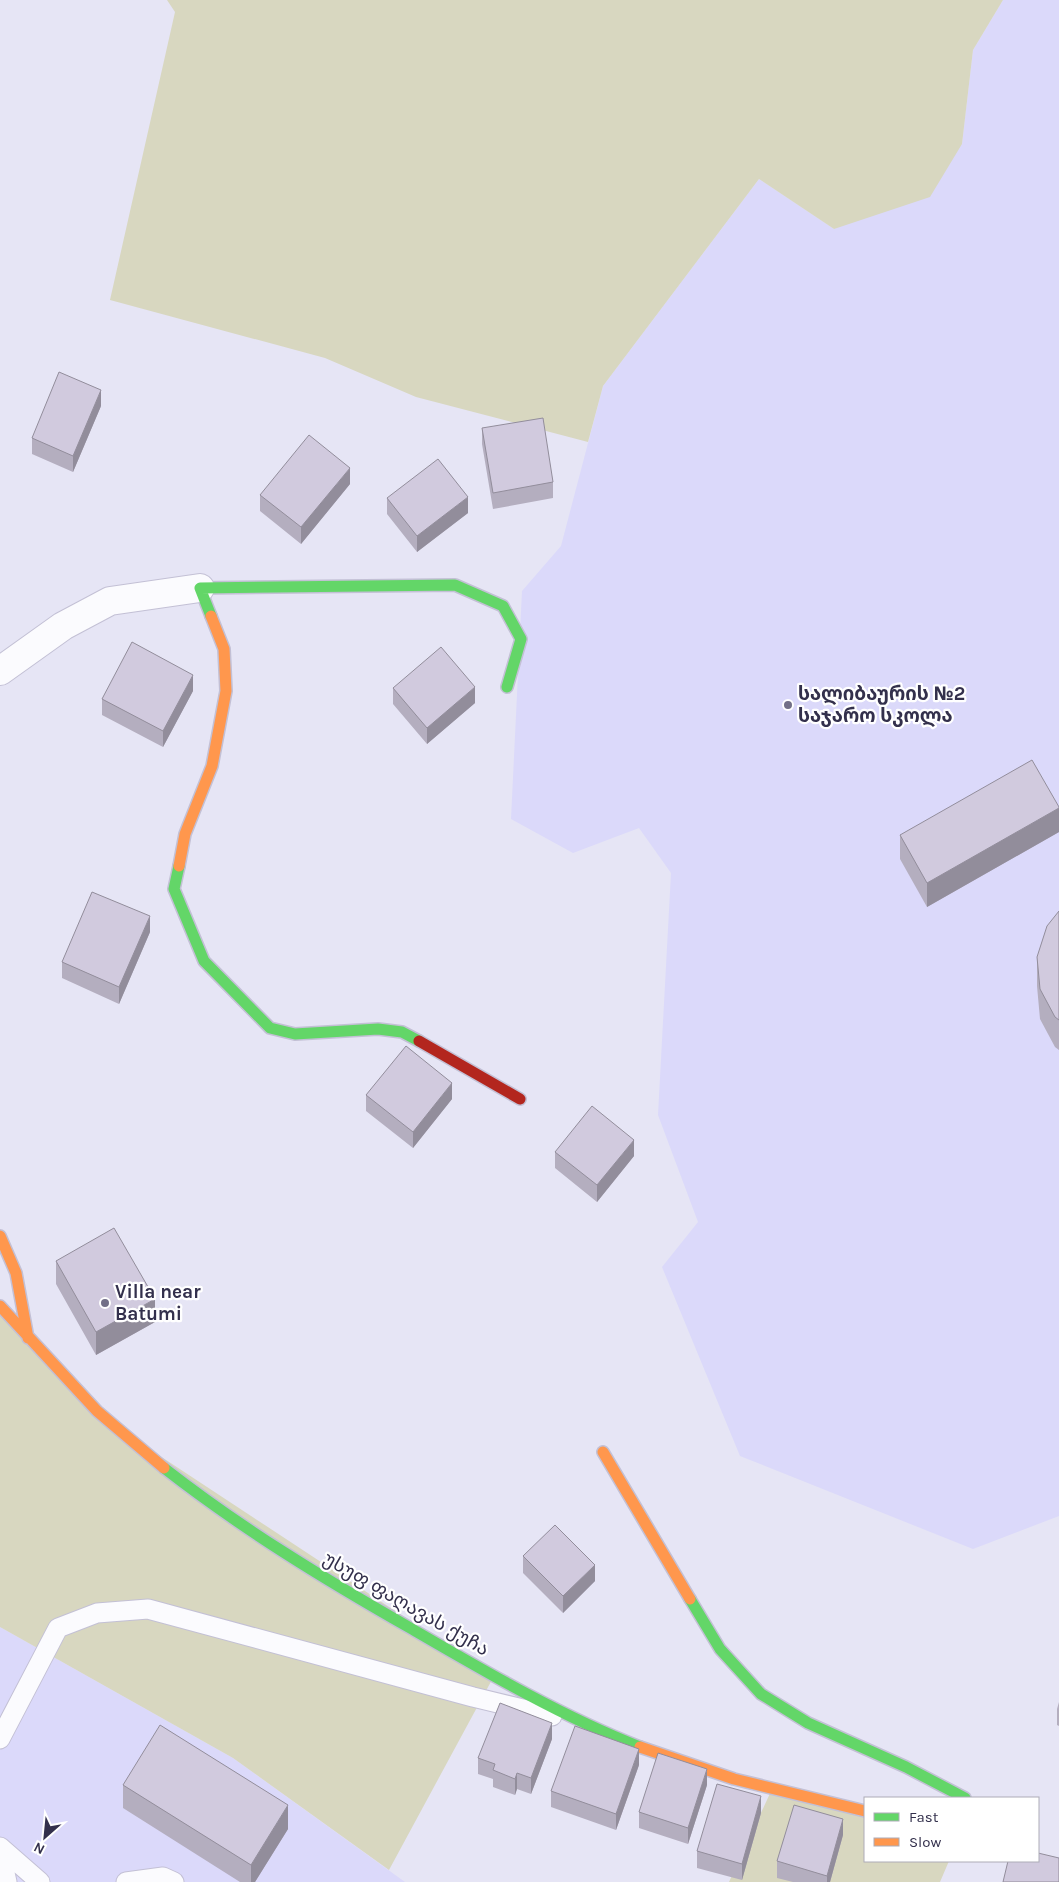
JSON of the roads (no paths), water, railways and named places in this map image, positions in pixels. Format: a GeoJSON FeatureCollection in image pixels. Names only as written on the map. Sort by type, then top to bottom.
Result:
{"type":"FeatureCollection","features":[{"type":"Feature","properties":{"kind":"street"},"geometry":{"type":"LineString","coordinates":[[0,671],[63,626],[110,601],[200,588],[455,586],[503,606],[521,639],[507,687]]}},
{"type":"Feature","properties":{"kind":"street"},"geometry":{"type":"LineString","coordinates":[[200,588],[224,649],[226,691],[212,766],[185,834],[174,889],[204,961],[270,1028],[295,1034],[378,1028],[402,1032],[520,1099]]}},
{"type":"Feature","properties":{"kind":"street"},"geometry":{"type":"LineString","coordinates":[[0,1236],[7,1248],[19,1281],[28,1339]]}},
{"type":"Feature","properties":{"kind":"street","name":"უსუფ ფაღავას ქუჩა"},"geometry":{"type":"LineString","coordinates":[[0,1306],[67,1381],[113,1426],[215,1506],[271,1544],[446,1649],[593,1725],[656,1753],[712,1773],[864,1811]]}},
{"type":"Feature","properties":{"kind":"street"},"geometry":{"type":"LineString","coordinates":[[603,1452],[720,1649],[761,1694],[808,1724],[906,1767],[963,1797]]}},
{"type":"Feature","properties":{"kind":"lane"},"geometry":{"type":"LineString","coordinates":[[0,1739],[58,1628],[97,1613],[148,1608],[464,1695],[593,1725]]}},
{"type":"Feature","properties":{"kind":"lane"},"geometry":{"type":"LineString","coordinates":[[0,1849],[8,1882]]}},
{"type":"Feature","properties":{"kind":"lane"},"geometry":{"type":"LineString","coordinates":[[0,1849],[40,1882]]}},
{"type":"Feature","properties":{"kind":"lane"},"geometry":{"type":"LineString","coordinates":[[126,1882],[163,1877],[174,1882]]}},
{"type":"Feature","properties":{"kind":"place","name":"სალიბაურის №2 საჯარო სკოლა"},"geometry":{"type":"Point","coordinates":[788,705]}},
{"type":"Feature","properties":{"kind":"place","name":"Villa near Batumi"},"geometry":{"type":"Point","coordinates":[105,1303]}}]}
